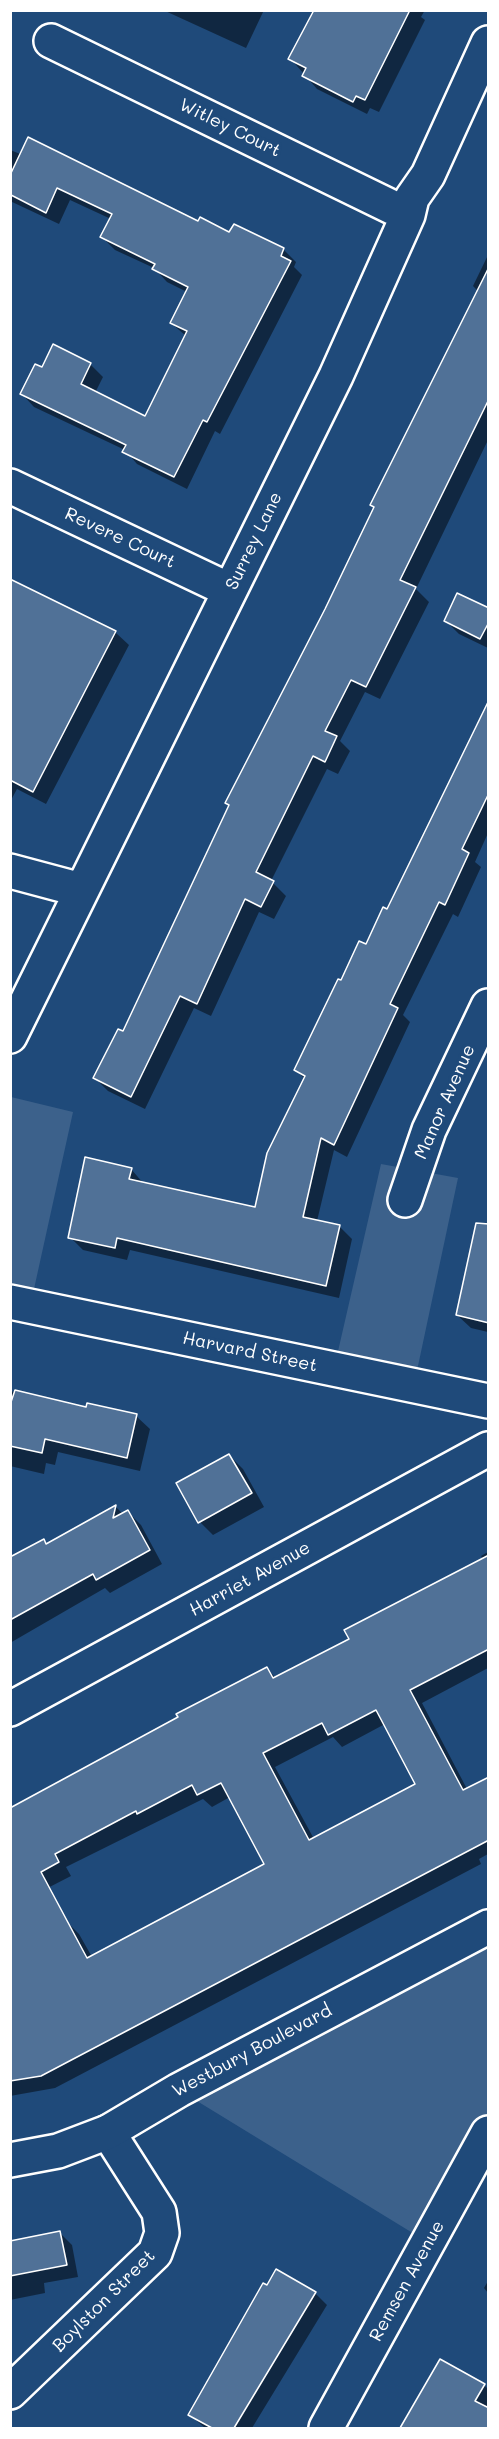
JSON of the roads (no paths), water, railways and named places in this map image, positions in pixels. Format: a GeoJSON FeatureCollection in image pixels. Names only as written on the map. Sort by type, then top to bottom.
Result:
{"type":"FeatureCollection","features":[{"type":"Feature","properties":{"kind":"street","name":"Witley Court"},"geometry":{"type":"LineString","coordinates":[[51,41],[408,215]]}},
{"type":"Feature","properties":{"kind":"street","name":"Surrey Lane"},"geometry":{"type":"LineString","coordinates":[[10,1036],[336,376],[408,215],[412,198],[428,175],[489,43]]}},
{"type":"Feature","properties":{"kind":"street","name":"Revere Court"},"geometry":{"type":"LineString","coordinates":[[10,486],[229,590]]}},
{"type":"Feature","properties":{"kind":"street"},"geometry":{"type":"LineString","coordinates":[[10,871],[81,890]]}},
{"type":"Feature","properties":{"kind":"street","name":"Manor Avenue"},"geometry":{"type":"LineString","coordinates":[[405,1200],[429,1131],[489,1006]]}},
{"type":"Feature","properties":{"kind":"street","name":"Harvard Street"},"geometry":{"type":"LineString","coordinates":[[10,1302],[489,1401]]}},
{"type":"Feature","properties":{"kind":"street","name":"Harriet Avenue"},"geometry":{"type":"LineString","coordinates":[[10,1709],[489,1449]]}},
{"type":"Feature","properties":{"kind":"street","name":"Westbury Boulevard"},"geometry":{"type":"LineString","coordinates":[[10,2160],[58,2151],[108,2132],[179,2090],[489,1927]]}},
{"type":"Feature","properties":{"kind":"street","name":"Boylston Street"},"geometry":{"type":"LineString","coordinates":[[10,2392],[156,2253],[162,2233],[159,2212],[108,2132]]}},
{"type":"Feature","properties":{"kind":"street","name":"Remsen Avenue"},"geometry":{"type":"LineString","coordinates":[[326,2428],[489,2133]]}}]}
